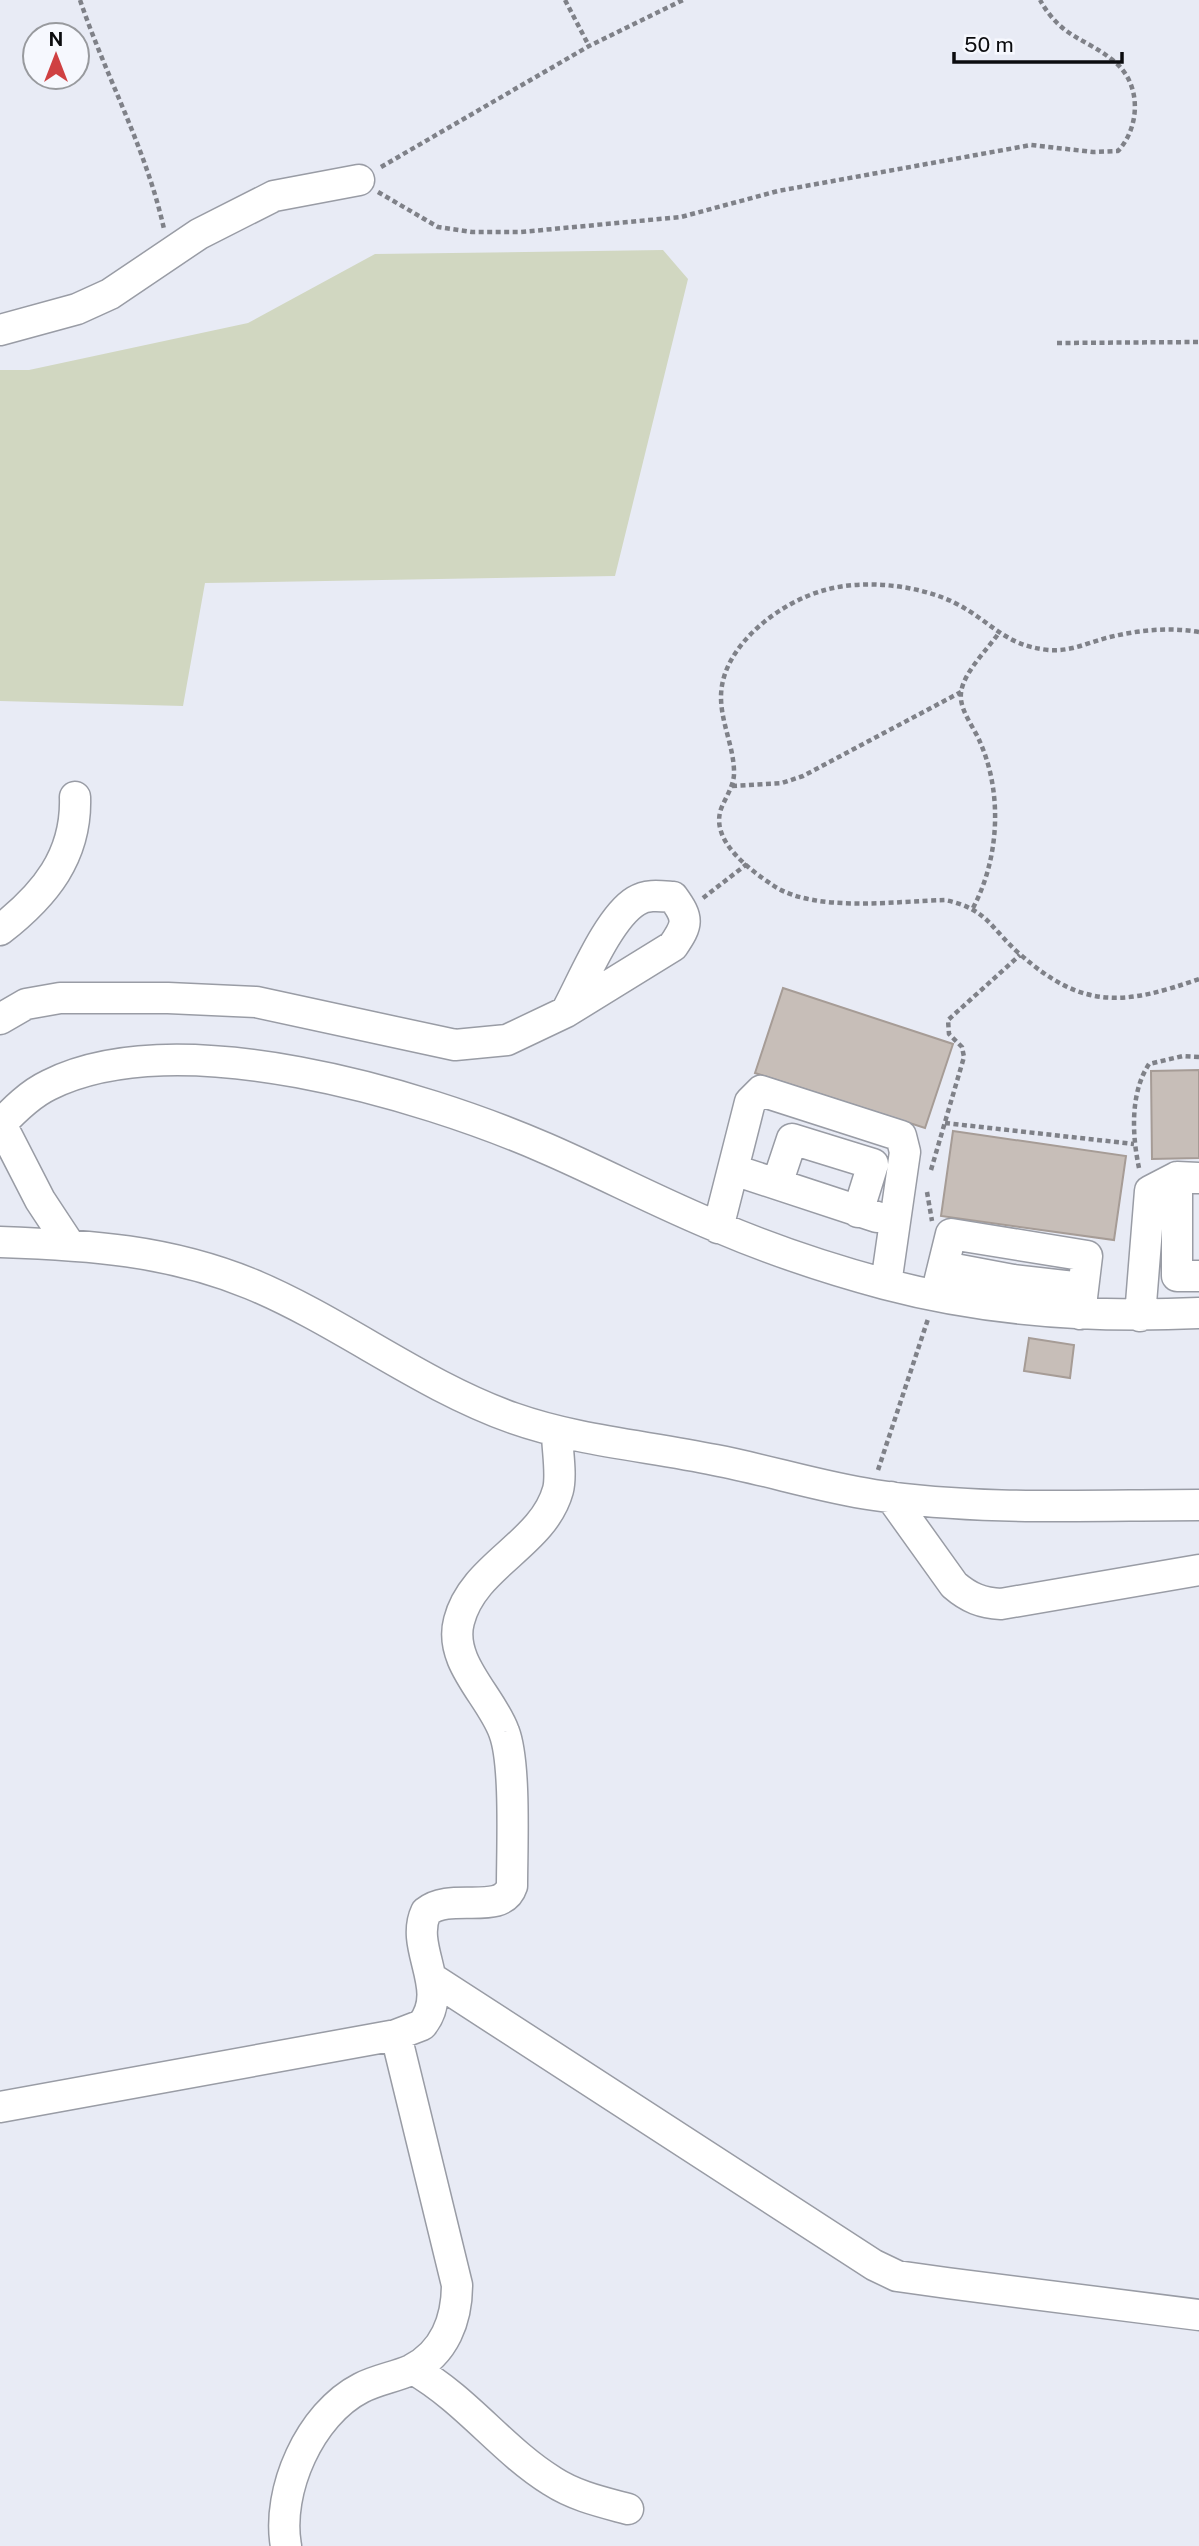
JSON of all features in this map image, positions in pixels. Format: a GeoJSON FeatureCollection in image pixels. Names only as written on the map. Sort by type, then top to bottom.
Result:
{"type":"FeatureCollection","features":[{"type":"Feature","properties":{"kind":"street"},"geometry":{"type":"LineString","coordinates":[[0,330],[77,309],[110,294],[233,214],[274,196],[359,180]]}},
{"type":"Feature","properties":{"kind":"street"},"geometry":{"type":"LineString","coordinates":[[0,930],[40,894],[61,866],[73,832],[75,797]]}},
{"type":"Feature","properties":{"kind":"street"},"geometry":{"type":"LineString","coordinates":[[0,1019],[26,1004],[60,998],[167,998],[256,1003],[455,1045],[507,1040],[566,1012],[673,946],[685,929],[685,913],[673,897],[655,895],[635,901],[615,922],[566,1012]]}},
{"type":"Feature","properties":{"kind":"street"},"geometry":{"type":"LineString","coordinates":[[69,1244],[40,1199],[0,1123],[46,1086],[100,1068],[141,1062],[201,1062],[305,1074],[375,1089],[531,1142],[718,1228],[886,1284],[940,1281],[1006,1307],[1081,1301],[1140,1316],[1199,1313]]}},
{"type":"Feature","properties":{"kind":"street"},"geometry":{"type":"LineString","coordinates":[[718,1228],[750,1102],[761,1091],[901,1136],[905,1152],[898,1223],[886,1284]]}},
{"type":"Feature","properties":{"kind":"street"},"geometry":{"type":"LineString","coordinates":[[777,1184],[792,1139],[873,1164],[858,1212]]}},
{"type":"Feature","properties":{"kind":"street"},"geometry":{"type":"LineString","coordinates":[[734,1170],[898,1223]]}},
{"type":"Feature","properties":{"kind":"street"},"geometry":{"type":"LineString","coordinates":[[1140,1316],[1150,1191],[1188,1177],[1188,1224],[1177,1276],[1199,1276]]}},
{"type":"Feature","properties":{"kind":"street"},"geometry":{"type":"LineString","coordinates":[[940,1281],[951,1234],[1087,1256],[1081,1301]]}},
{"type":"Feature","properties":{"kind":"street"},"geometry":{"type":"LineString","coordinates":[[0,1242],[69,1244],[150,1253],[199,1265],[254,1285],[466,1398],[557,1432],[714,1459],[881,1496],[991,1504],[1199,1505]]}},
{"type":"Feature","properties":{"kind":"street"},"geometry":{"type":"LineString","coordinates":[[0,2107],[396,2035],[413,2031],[428,2017],[433,1979],[420,1931],[426,1912],[443,1902],[496,1902],[507,1897],[512,1886],[508,1743],[496,1716],[460,1656],[458,1622],[471,1592],[544,1517],[558,1490],[557,1432]]}},
{"type":"Feature","properties":{"kind":"street"},"geometry":{"type":"LineString","coordinates":[[881,1496],[954,1585],[964,1594],[988,1603],[1000,1604],[1199,1570]]}},
{"type":"Feature","properties":{"kind":"street"},"geometry":{"type":"LineString","coordinates":[[433,1979],[874,2265],[897,2276],[1199,2315]]}},
{"type":"Feature","properties":{"kind":"street"},"geometry":{"type":"LineString","coordinates":[[286,2546],[285,2516],[289,2493],[297,2469],[318,2426],[336,2405],[360,2388],[413,2369],[443,2343],[452,2325],[457,2284],[396,2035]]}},
{"type":"Feature","properties":{"kind":"street"},"geometry":{"type":"LineString","coordinates":[[413,2369],[463,2404],[551,2481],[575,2494],[628,2509]]}},
{"type":"Feature","properties":{"kind":"path"},"geometry":{"type":"LineString","coordinates":[[80,0],[95,43],[151,175],[169,255]]}},
{"type":"Feature","properties":{"kind":"path"},"geometry":{"type":"LineString","coordinates":[[565,0],[589,46]]}},
{"type":"Feature","properties":{"kind":"path"},"geometry":{"type":"LineString","coordinates":[[683,0],[589,46],[359,180],[438,227],[472,232],[521,232],[681,217],[778,191],[1031,145],[1093,152],[1118,151],[1129,139],[1135,121],[1131,85],[1115,63],[1060,28],[1040,0]]}},
{"type":"Feature","properties":{"kind":"path"},"geometry":{"type":"LineString","coordinates":[[1057,343],[1199,342]]}},
{"type":"Feature","properties":{"kind":"path"},"geometry":{"type":"LineString","coordinates":[[1199,632],[1144,630],[1063,650],[1021,644],[998,634],[955,603],[885,586],[852,585],[825,590],[801,600],[756,629],[727,668],[721,698],[735,773],[718,817],[718,829],[723,840],[775,887],[806,900],[945,900],[974,905],[1020,955],[1071,990],[1112,999],[1154,995],[1199,979]]}},
{"type":"Feature","properties":{"kind":"path"},"geometry":{"type":"LineString","coordinates":[[974,905],[991,868],[995,829],[992,790],[982,745],[962,706],[961,692],[965,680],[998,634]]}},
{"type":"Feature","properties":{"kind":"path"},"geometry":{"type":"LineString","coordinates":[[732,786],[782,783],[803,776],[961,692]]}},
{"type":"Feature","properties":{"kind":"path"},"geometry":{"type":"LineString","coordinates":[[685,913],[747,864]]}},
{"type":"Feature","properties":{"kind":"path"},"geometry":{"type":"LineString","coordinates":[[930,1173],[964,1058],[962,1047],[949,1034],[948,1020],[1020,955]]}},
{"type":"Feature","properties":{"kind":"path"},"geometry":{"type":"LineString","coordinates":[[1150,1191],[1141,1177],[1134,1144],[1138,1082],[1149,1064],[1183,1056],[1199,1057]]}},
{"type":"Feature","properties":{"kind":"path"},"geometry":{"type":"LineString","coordinates":[[945,1122],[1134,1144]]}},
{"type":"Feature","properties":{"kind":"path"},"geometry":{"type":"LineString","coordinates":[[926,1186],[930,1220],[951,1234]]}},
{"type":"Feature","properties":{"kind":"path"},"geometry":{"type":"LineString","coordinates":[[881,1496],[940,1281]]}},
{"type":"Feature","properties":{"kind":"green space"},"geometry":{"type":"Polygon","coordinates":[[[663,250],[688,279],[615,576],[205,583],[183,706],[0,701],[0,370],[29,370],[248,323],[375,254],[663,250]]]}},
{"type":"Feature","properties":{"kind":"building"},"geometry":{"type":"Polygon","coordinates":[[[783,988],[953,1044],[925,1128],[755,1073],[783,988]]]}},
{"type":"Feature","properties":{"kind":"building"},"geometry":{"type":"Polygon","coordinates":[[[1199,1070],[1199,1158],[1152,1159],[1151,1071],[1199,1070]]]}},
{"type":"Feature","properties":{"kind":"building"},"geometry":{"type":"Polygon","coordinates":[[[953,1131],[1126,1156],[1114,1240],[941,1216],[953,1131]]]}},
{"type":"Feature","properties":{"kind":"building"},"geometry":{"type":"Polygon","coordinates":[[[1029,1338],[1074,1345],[1070,1378],[1024,1371],[1029,1338]]]}}]}
